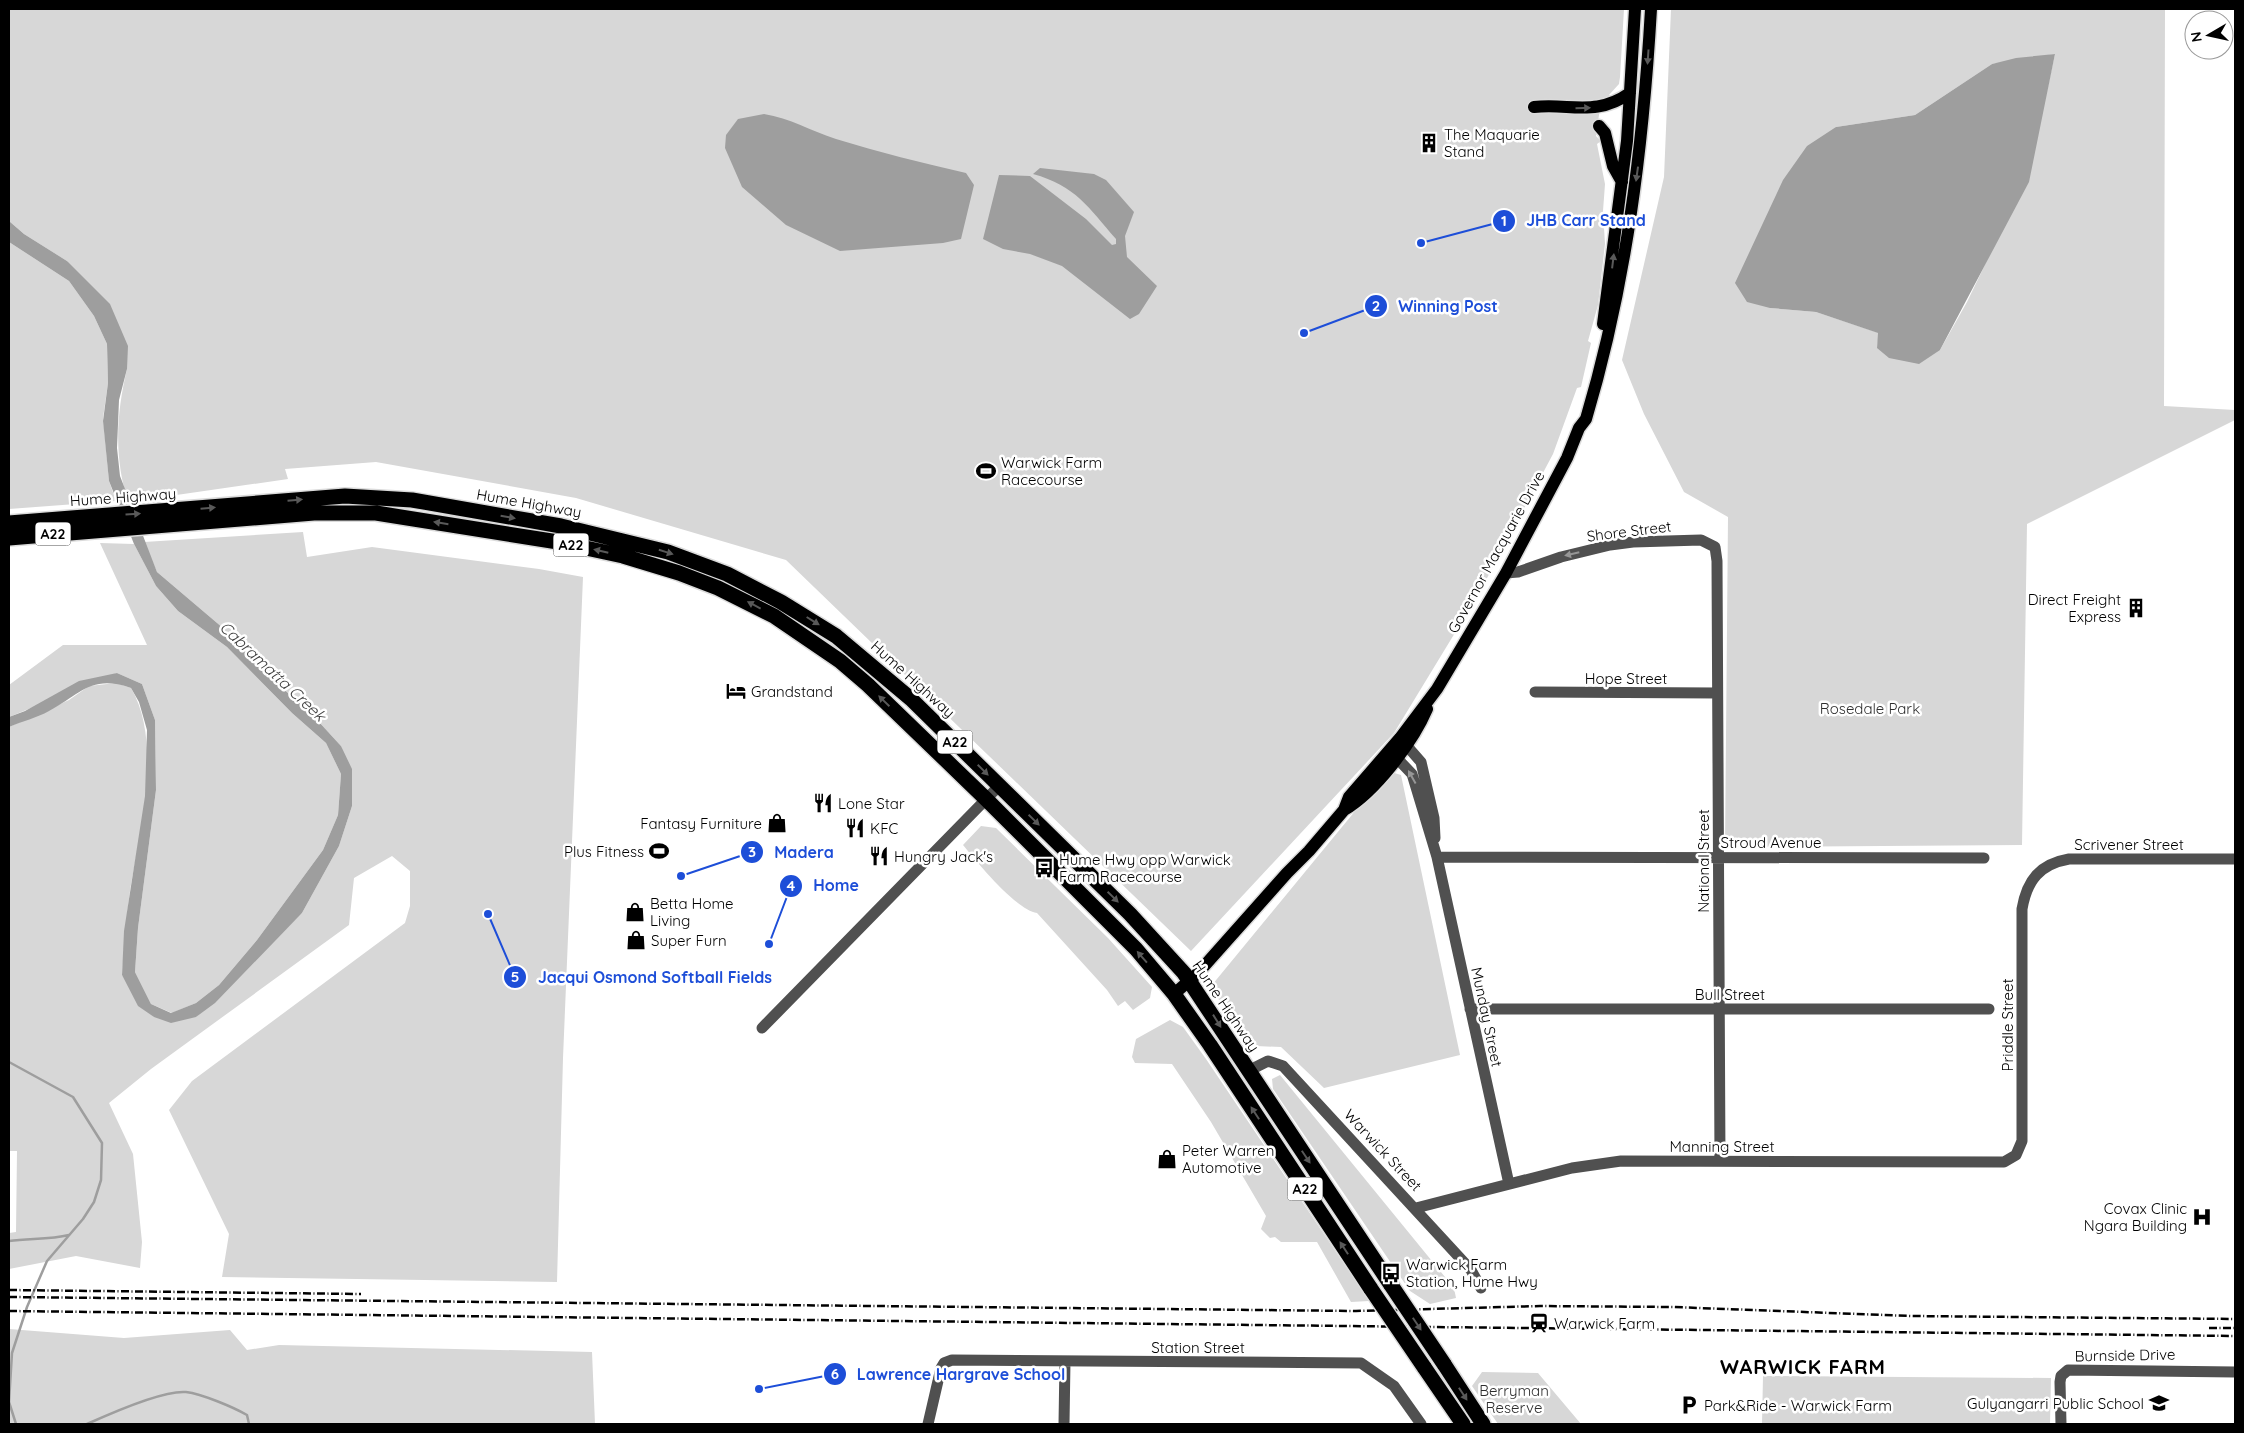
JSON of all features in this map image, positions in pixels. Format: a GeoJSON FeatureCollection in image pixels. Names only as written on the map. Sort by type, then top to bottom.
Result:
{"type":"FeatureCollection","features":[{"type":"Feature","properties":{"kind":"highway","name":"Hume Highway"},"geometry":{"type":"LineString","coordinates":[[9,538],[98,524],[368,496],[412,500],[561,526],[668,552],[727,574],[814,621],[885,676],[1130,914],[1190,980],[1248,1071],[1483,1424]]}},
{"type":"Feature","properties":{"kind":"highway","name":"Hume Highway"},"geometry":{"type":"LineString","coordinates":[[170,518],[314,513],[376,513],[558,542],[623,556],[679,573],[718,588],[774,616],[840,661],[868,685],[986,798],[1136,949],[1174,994],[1371,1289],[1464,1424]]}},
{"type":"Feature","properties":{"kind":"highway","name":"Hume Highway"},"geometry":{"type":"LineString","coordinates":[[9,523],[98,524]]}},
{"type":"Feature","properties":{"kind":"highway"},"geometry":{"type":"LineString","coordinates":[[558,542],[561,526]]}},
{"type":"Feature","properties":{"kind":"main road","name":"Governor Macquarie Drive"},"geometry":{"type":"LineString","coordinates":[[1174,994],[1190,980],[1344,810],[1349,797],[1404,742],[1506,573],[1566,458],[1578,428],[1602,331],[1622,182],[1635,9]]}},
{"type":"Feature","properties":{"kind":"main road","name":"Governor Macquarie Drive"},"geometry":{"type":"LineString","coordinates":[[1578,428],[1586,419],[1600,370],[1627,245],[1642,142],[1651,9]]}},
{"type":"Feature","properties":{"kind":"main road"},"geometry":{"type":"LineString","coordinates":[[1534,107],[1549,105],[1580,109],[1593,108],[1630,93]]}},
{"type":"Feature","properties":{"kind":"main road"},"geometry":{"type":"LineString","coordinates":[[1599,126],[1604,133],[1613,166],[1622,182]]}},
{"type":"Feature","properties":{"kind":"street","name":"Shore Street"},"geometry":{"type":"LineString","coordinates":[[1506,573],[1518,572],[1561,557],[1610,545],[1674,540],[1701,540],[1715,547],[1716,561]]}},
{"type":"Feature","properties":{"kind":"street","name":"National Street"},"geometry":{"type":"LineString","coordinates":[[1716,561],[1720,1161]]}},
{"type":"Feature","properties":{"kind":"street","name":"Hope Street"},"geometry":{"type":"LineString","coordinates":[[1535,692],[1717,693]]}},
{"type":"Feature","properties":{"kind":"street","name":"Munday Street"},"geometry":{"type":"LineString","coordinates":[[1404,742],[1421,762],[1434,818],[1437,857]]}},
{"type":"Feature","properties":{"kind":"street","name":"Munday Street"},"geometry":{"type":"LineString","coordinates":[[1394,754],[1412,774],[1415,781],[1437,857],[1509,1184]]}},
{"type":"Feature","properties":{"kind":"street"},"geometry":{"type":"LineString","coordinates":[[762,1028],[999,786]]}},
{"type":"Feature","properties":{"kind":"street","name":"Stroud Avenue"},"geometry":{"type":"LineString","coordinates":[[1437,857],[1984,858]]}},
{"type":"Feature","properties":{"kind":"street","name":"Scrivener Street"},"geometry":{"type":"LineString","coordinates":[[2022,909],[2029,884],[2037,873],[2057,861],[2081,858],[2235,859]]}},
{"type":"Feature","properties":{"kind":"street","name":"Priddle Street"},"geometry":{"type":"LineString","coordinates":[[2022,909],[2022,1140]]}},
{"type":"Feature","properties":{"kind":"street","name":"Bull Street"},"geometry":{"type":"LineString","coordinates":[[1470,1009],[1989,1009]]}},
{"type":"Feature","properties":{"kind":"street","name":"Warwick Street"},"geometry":{"type":"LineString","coordinates":[[1248,1071],[1268,1061],[1283,1066],[1472,1270],[1481,1288]]}},
{"type":"Feature","properties":{"kind":"street","name":"Manning Street"},"geometry":{"type":"LineString","coordinates":[[1416,1208],[1594,1164],[1645,1160],[1997,1163],[2010,1160],[2016,1155],[2022,1140]]}},
{"type":"Feature","properties":{"kind":"street","name":"Station Street"},"geometry":{"type":"LineString","coordinates":[[928,1424],[941,1368],[949,1361],[1361,1363],[1394,1386],[1421,1424]]}},
{"type":"Feature","properties":{"kind":"street"},"geometry":{"type":"LineString","coordinates":[[1064,1424],[1065,1361]]}},
{"type":"Feature","properties":{"kind":"street","name":"Burnside Drive"},"geometry":{"type":"LineString","coordinates":[[2060,1423],[2060,1382],[2061,1376],[2068,1370],[2235,1372]]}},
{"type":"Feature","properties":{"kind":"green space","name":"Warwick Farm Racecourse"},"geometry":{"type":"Polygon","coordinates":[[[9,9],[1624,9],[1619,84],[1610,96],[1601,101],[1596,136],[1601,141],[1597,144],[1605,184],[1603,211],[1605,244],[1598,305],[1588,341],[1591,343],[1581,387],[1577,388],[1553,454],[1478,595],[1394,733],[1191,951],[786,560],[576,498],[376,462],[285,469],[288,479],[128,502],[120,469],[118,436],[123,386],[127,369],[67,261],[24,234],[9,221],[9,9]]]}},
{"type":"Feature","properties":{"kind":"green space","name":"Rosedale Park"},"geometry":{"type":"Polygon","coordinates":[[[1671,9],[2165,9],[2164,406],[2235,410],[2235,420],[2027,524],[2022,845],[1725,847],[1728,517],[1684,492],[1644,414],[1622,360],[1664,177],[1671,9]],[[2055,54],[1992,64],[1915,115],[1836,127],[1770,308],[1816,312],[1879,333],[1877,348],[1940,350],[1967,302],[1997,240],[2040,123],[2055,54]]]}},
{"type":"Feature","properties":{"kind":"green space"},"geometry":{"type":"Polygon","coordinates":[[[9,242],[69,281],[94,316],[107,344],[108,383],[103,418],[109,481],[116,501],[9,509],[9,242]]]}},
{"type":"Feature","properties":{"kind":"green space"},"geometry":{"type":"Polygon","coordinates":[[[303,532],[307,557],[372,547],[539,569],[583,577],[563,1058],[557,1282],[222,1277],[229,1234],[169,1110],[192,1081],[405,923],[410,906],[410,871],[392,856],[354,878],[349,925],[151,1069],[109,1103],[133,1154],[142,1242],[140,1268],[76,1256],[9,1269],[9,1233],[16,1232],[17,1151],[9,1151],[9,727],[69,700],[89,686],[116,683],[131,688],[141,710],[146,734],[147,761],[143,815],[129,901],[122,975],[154,1017],[196,1017],[302,913],[339,846],[352,806],[341,746],[308,710],[275,682],[243,645],[157,572],[144,542],[303,532]]]}},
{"type":"Feature","properties":{"kind":"green space"},"geometry":{"type":"Polygon","coordinates":[[[100,543],[134,544],[156,586],[178,611],[227,647],[292,713],[326,743],[341,774],[338,815],[323,850],[257,940],[219,985],[196,1003],[172,1013],[151,1004],[135,972],[138,928],[156,790],[155,720],[142,684],[117,673],[9,717],[9,685],[63,645],[147,645],[100,543]]]}},
{"type":"Feature","properties":{"kind":"green space"},"geometry":{"type":"Polygon","coordinates":[[[1388,771],[1401,775],[1460,1055],[1324,1088],[1281,1047],[1256,1046],[1248,1043],[1213,991],[1212,985],[1388,771]]]}},
{"type":"Feature","properties":{"kind":"green space"},"geometry":{"type":"Polygon","coordinates":[[[981,826],[996,828],[1108,938],[1152,987],[1150,998],[1133,1010],[1125,1001],[1118,1006],[1107,990],[1037,913],[1019,904],[997,884],[963,845],[981,826]]]}},
{"type":"Feature","properties":{"kind":"green space"},"geometry":{"type":"Polygon","coordinates":[[[1170,1020],[1183,1027],[1206,1059],[1369,1301],[1351,1302],[1317,1242],[1281,1242],[1275,1237],[1270,1238],[1261,1229],[1266,1216],[1211,1122],[1172,1064],[1135,1063],[1132,1057],[1136,1039],[1170,1020]]]}},
{"type":"Feature","properties":{"kind":"green space"},"geometry":{"type":"Polygon","coordinates":[[[1280,1075],[1454,1288],[1456,1298],[1430,1304],[1410,1291],[1273,1089],[1272,1079],[1280,1075]]]}},
{"type":"Feature","properties":{"kind":"green space"},"geometry":{"type":"Polygon","coordinates":[[[9,1329],[124,1338],[230,1330],[247,1350],[279,1345],[592,1352],[595,1424],[9,1424],[9,1329]]]}},
{"type":"Feature","properties":{"kind":"green space","name":"Berryman Reserve"},"geometry":{"type":"Polygon","coordinates":[[[1482,1372],[1538,1373],[1581,1424],[1498,1424],[1472,1386],[1482,1372]]]}},
{"type":"Feature","properties":{"kind":"green space"},"geometry":{"type":"Polygon","coordinates":[[[1763,1376],[2051,1378],[2050,1424],[1762,1424],[1763,1376]]]}},
{"type":"Feature","properties":{"kind":"shaded area"},"geometry":{"type":"Polygon","coordinates":[[[2055,54],[2029,182],[1940,350],[1919,364],[1889,358],[1877,348],[1878,333],[1816,312],[1770,308],[1747,302],[1735,283],[1783,180],[1807,146],[1836,127],[1915,115],[1992,64],[2016,58],[2055,54]]]}},
{"type":"Feature","properties":{"kind":"shaded area"},"geometry":{"type":"Polygon","coordinates":[[[764,114],[783,118],[852,144],[966,173],[974,185],[961,239],[943,243],[840,251],[786,225],[742,187],[725,148],[726,135],[738,119],[764,114]]]}},
{"type":"Feature","properties":{"kind":"shaded area"},"geometry":{"type":"Polygon","coordinates":[[[1040,168],[1094,174],[1106,180],[1134,212],[1125,236],[1127,257],[1157,286],[1139,314],[1130,319],[1062,266],[1030,254],[1003,249],[983,239],[999,175],[1030,176],[1086,219],[1112,245],[1116,244],[1116,239],[1089,208],[1071,191],[1048,179],[1033,174],[1040,168]]]}},
{"type":"Feature","properties":{"kind":"shaded area"},"geometry":{"type":"Polygon","coordinates":[[[9,221],[24,234],[67,261],[110,304],[128,346],[127,369],[119,400],[117,448],[120,476],[157,572],[243,645],[275,682],[308,710],[341,746],[352,769],[352,806],[339,846],[302,913],[215,1003],[196,1017],[171,1023],[154,1017],[138,1006],[122,975],[124,931],[145,796],[147,730],[139,702],[131,688],[106,683],[87,688],[44,713],[9,727],[9,717],[25,711],[79,681],[117,673],[142,684],[155,720],[156,790],[138,928],[135,972],[151,1004],[171,1013],[196,1003],[219,985],[257,940],[323,850],[338,815],[341,774],[326,743],[292,713],[227,647],[178,611],[156,586],[134,544],[109,481],[103,421],[108,383],[107,344],[94,316],[69,281],[9,242],[9,221]]]}},
{"type":"Feature","properties":{"kind":"waterway","name":"Cabramatta Creek"},"geometry":{"type":"LineString","coordinates":[[9,1062],[73,1097],[102,1143],[101,1180],[94,1202],[83,1219],[47,1261],[27,1307],[12,1353],[9,1402],[16,1424]]}},
{"type":"Feature","properties":{"kind":"waterway"},"geometry":{"type":"LineString","coordinates":[[9,1241],[69,1235]]}},
{"type":"Feature","properties":{"kind":"waterway","name":"Cabramatta Creek"},"geometry":{"type":"LineString","coordinates":[[87,1424],[122,1409],[176,1392],[193,1393],[226,1405],[247,1415],[249,1424]]}},
{"type":"Feature","properties":{"kind":"railway"},"geometry":{"type":"LineString","coordinates":[[9,1290],[361,1294]]}},
{"type":"Feature","properties":{"kind":"railway"},"geometry":{"type":"LineString","coordinates":[[9,1297],[1356,1311],[1540,1306],[1673,1307],[1911,1316],[2235,1319]]}},
{"type":"Feature","properties":{"kind":"railway"},"geometry":{"type":"LineString","coordinates":[[9,1311],[2235,1336]]}},
{"type":"Feature","properties":{"kind":"railway"},"geometry":{"type":"LineString","coordinates":[[2209,1328],[2235,1328]]}},
{"type":"Feature","properties":{"kind":"place","name":"The Maquarie Stand"},"geometry":{"type":"Point","coordinates":[1429,143]}},
{"type":"Feature","properties":{"kind":"place","name":"JHB Carr Stand"},"geometry":{"type":"Point","coordinates":[1421,243]}},
{"type":"Feature","properties":{"kind":"place","name":"Winning Post"},"geometry":{"type":"Point","coordinates":[1304,333]}},
{"type":"Feature","properties":{"kind":"place","name":"Warwick Farm Racecourse"},"geometry":{"type":"Point","coordinates":[986,471]}},
{"type":"Feature","properties":{"kind":"place","name":"Direct Freight Express"},"geometry":{"type":"Point","coordinates":[2136,608]}},
{"type":"Feature","properties":{"kind":"place","name":"Grandstand"},"geometry":{"type":"Point","coordinates":[736,691]}},
{"type":"Feature","properties":{"kind":"place","name":"Lone Star"},"geometry":{"type":"Point","coordinates":[823,803]}},
{"type":"Feature","properties":{"kind":"place","name":"Fantasy Furniture"},"geometry":{"type":"Point","coordinates":[777,823]}},
{"type":"Feature","properties":{"kind":"place","name":"KFC"},"geometry":{"type":"Point","coordinates":[855,828]}},
{"type":"Feature","properties":{"kind":"place","name":"Plus Fitness"},"geometry":{"type":"Point","coordinates":[659,851]}},
{"type":"Feature","properties":{"kind":"place","name":"Hungry Jack's"},"geometry":{"type":"Point","coordinates":[879,856]}},
{"type":"Feature","properties":{"kind":"place","name":"Hume Hwy opp Warwick Farm Racecourse"},"geometry":{"type":"Point","coordinates":[1044,868]}},
{"type":"Feature","properties":{"kind":"place","name":"Madera"},"geometry":{"type":"Point","coordinates":[681,876]}},
{"type":"Feature","properties":{"kind":"place","name":"Betta Home Living"},"geometry":{"type":"Point","coordinates":[635,912]}},
{"type":"Feature","properties":{"kind":"place","name":"Jacqui Osmond Softball Fields"},"geometry":{"type":"Point","coordinates":[488,914]}},
{"type":"Feature","properties":{"kind":"place","name":"Super Furn"},"geometry":{"type":"Point","coordinates":[636,940]}},
{"type":"Feature","properties":{"kind":"place","name":"Home"},"geometry":{"type":"Point","coordinates":[769,944]}},
{"type":"Feature","properties":{"kind":"place","name":"Peter Warren Automotive"},"geometry":{"type":"Point","coordinates":[1167,1159]}},
{"type":"Feature","properties":{"kind":"place","name":"Covax Clinic Ngara Building"},"geometry":{"type":"Point","coordinates":[2202,1217]}},
{"type":"Feature","properties":{"kind":"place","name":"Warwick Farm Station, Hume Hwy"},"geometry":{"type":"Point","coordinates":[1391,1273]}},
{"type":"Feature","properties":{"kind":"place","name":"Warwick Farm"},"geometry":{"type":"Point","coordinates":[1539,1323]}},
{"type":"Feature","properties":{"kind":"place","name":"Lawrence Hargrave School"},"geometry":{"type":"Point","coordinates":[759,1389]}},
{"type":"Feature","properties":{"kind":"place","name":"Gulyangarri Public School"},"geometry":{"type":"Point","coordinates":[2159,1403]}},
{"type":"Feature","properties":{"kind":"place","name":"Park&Ride - Warwick Farm"},"geometry":{"type":"Point","coordinates":[1689,1405]}},
{"type":"Feature","properties":{"kind":"district","name":"WARWICK FARM"},"geometry":{"type":"Point","coordinates":[1803,1366]}}]}
